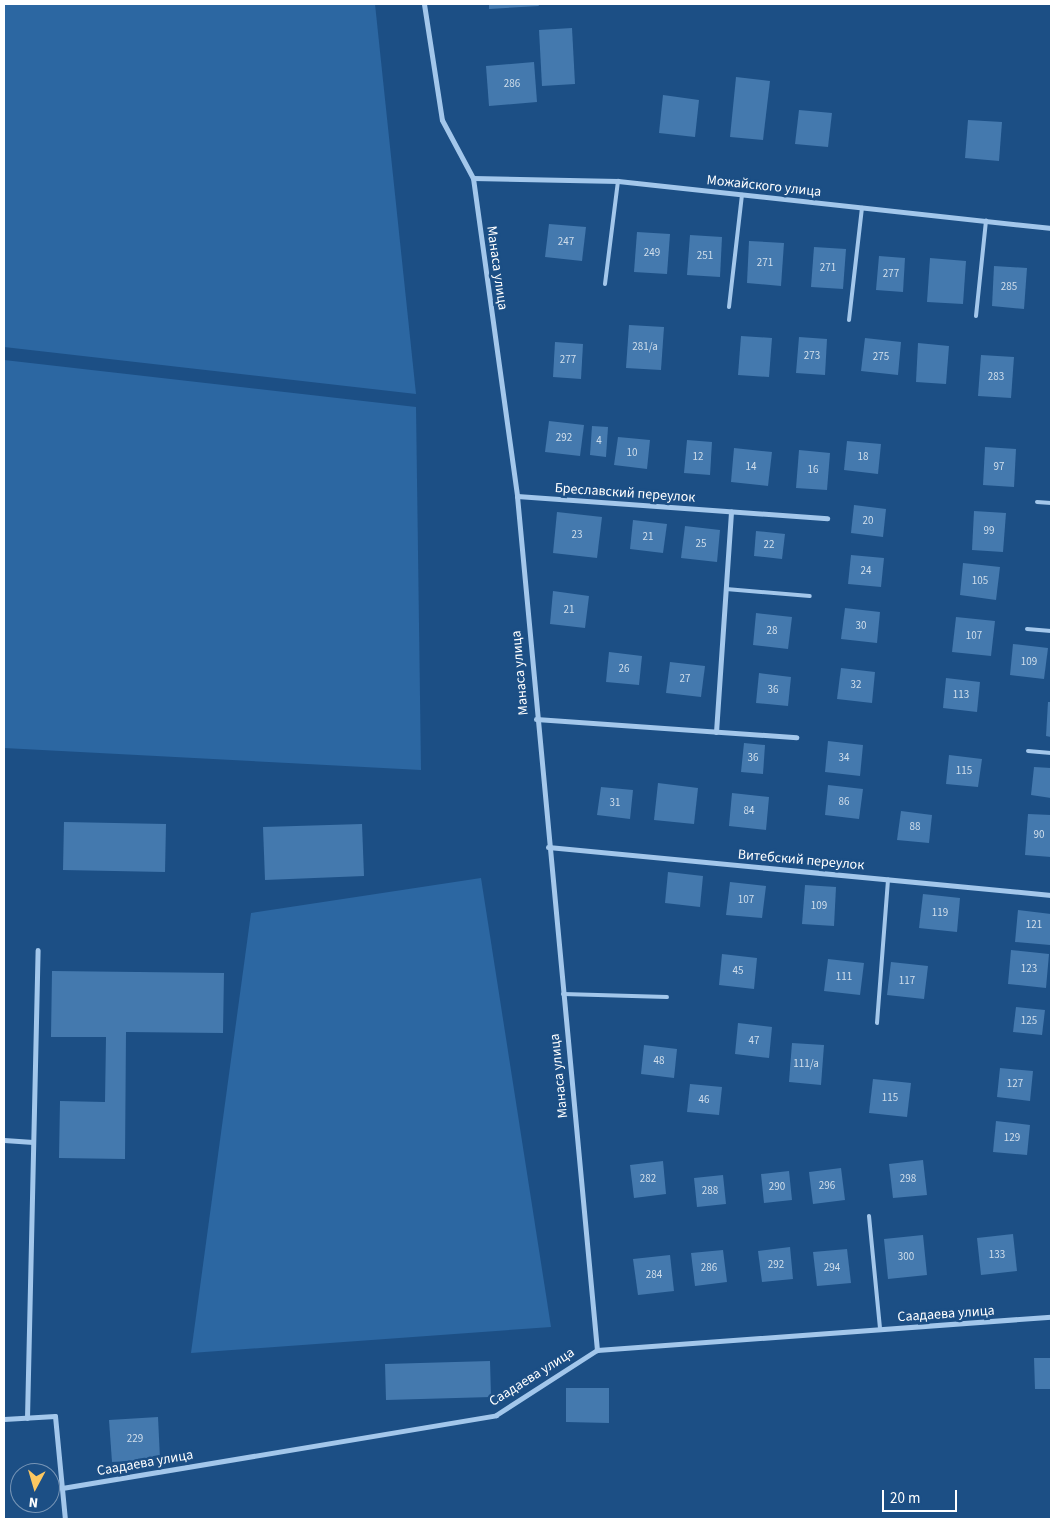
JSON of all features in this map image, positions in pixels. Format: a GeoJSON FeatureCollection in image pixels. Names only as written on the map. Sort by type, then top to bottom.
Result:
{"type":"FeatureCollection","features":[{"type":"Feature","properties":{"kind":"street","name":"Манаса улица"},"geometry":{"type":"LineString","coordinates":[[424,4],[442,120],[473,178],[517,496],[536,719],[597,1350]]}},
{"type":"Feature","properties":{"kind":"street","name":"Можайского улица"},"geometry":{"type":"LineString","coordinates":[[473,178],[618,181],[1051,228]]}},
{"type":"Feature","properties":{"kind":"street","name":"Бреславский переулок"},"geometry":{"type":"LineString","coordinates":[[517,496],[827,518]]}},
{"type":"Feature","properties":{"kind":"street"},"geometry":{"type":"LineString","coordinates":[[716,732],[731,512]]}},
{"type":"Feature","properties":{"kind":"street"},"geometry":{"type":"LineString","coordinates":[[536,719],[796,737]]}},
{"type":"Feature","properties":{"kind":"street","name":"Витебский переулок"},"geometry":{"type":"LineString","coordinates":[[548,847],[1051,895]]}},
{"type":"Feature","properties":{"kind":"street"},"geometry":{"type":"LineString","coordinates":[[26,1418],[38,950]]}},
{"type":"Feature","properties":{"kind":"street"},"geometry":{"type":"LineString","coordinates":[[4,1140],[33,1142]]}},
{"type":"Feature","properties":{"kind":"street","name":"Саадаева улица"},"geometry":{"type":"LineString","coordinates":[[62,1488],[496,1415],[597,1350],[1051,1318]]}},
{"type":"Feature","properties":{"kind":"street"},"geometry":{"type":"LineString","coordinates":[[4,1419],[55,1416],[65,1519]]}},
{"type":"Feature","properties":{"kind":"lane"},"geometry":{"type":"LineString","coordinates":[[606,284],[618,181]]}},
{"type":"Feature","properties":{"kind":"lane"},"geometry":{"type":"LineString","coordinates":[[729,307],[742,195]]}},
{"type":"Feature","properties":{"kind":"lane"},"geometry":{"type":"LineString","coordinates":[[850,320],[862,208]]}},
{"type":"Feature","properties":{"kind":"lane"},"geometry":{"type":"LineString","coordinates":[[976,316],[986,221]]}},
{"type":"Feature","properties":{"kind":"lane"},"geometry":{"type":"LineString","coordinates":[[1037,502],[1051,503]]}},
{"type":"Feature","properties":{"kind":"lane"},"geometry":{"type":"LineString","coordinates":[[726,589],[810,596]]}},
{"type":"Feature","properties":{"kind":"lane"},"geometry":{"type":"LineString","coordinates":[[1027,628],[1051,631]]}},
{"type":"Feature","properties":{"kind":"lane"},"geometry":{"type":"LineString","coordinates":[[1028,751],[1051,753]]}},
{"type":"Feature","properties":{"kind":"lane"},"geometry":{"type":"LineString","coordinates":[[877,1023],[888,879]]}},
{"type":"Feature","properties":{"kind":"lane"},"geometry":{"type":"LineString","coordinates":[[562,994],[667,997]]}},
{"type":"Feature","properties":{"kind":"lane"},"geometry":{"type":"LineString","coordinates":[[869,1216],[880,1329]]}},
{"type":"Feature","properties":{"kind":"shaded area"},"geometry":{"type":"Polygon","coordinates":[[[4,4],[375,4],[416,394],[4,347],[4,4]]]}},
{"type":"Feature","properties":{"kind":"shaded area"},"geometry":{"type":"Polygon","coordinates":[[[4,360],[416,407],[421,770],[4,748],[4,360]]]}},
{"type":"Feature","properties":{"kind":"shaded area"},"geometry":{"type":"Polygon","coordinates":[[[481,878],[551,1327],[191,1353],[251,913],[481,878]]]}},
{"type":"Feature","properties":{"kind":"building"},"geometry":{"type":"Polygon","coordinates":[[[489,4],[538,4],[539,6],[489,9],[489,4]]]}},
{"type":"Feature","properties":{"kind":"building"},"geometry":{"type":"Polygon","coordinates":[[[572,28],[575,84],[542,86],[539,30],[572,28]]]}},
{"type":"Feature","properties":{"kind":"building"},"geometry":{"type":"Polygon","coordinates":[[[534,62],[537,102],[489,106],[486,66],[534,62]]]}},
{"type":"Feature","properties":{"kind":"building"},"geometry":{"type":"Polygon","coordinates":[[[736,77],[770,81],[763,140],[730,137],[736,77]]]}},
{"type":"Feature","properties":{"kind":"building"},"geometry":{"type":"Polygon","coordinates":[[[663,95],[699,100],[695,137],[659,133],[663,95]]]}},
{"type":"Feature","properties":{"kind":"building"},"geometry":{"type":"Polygon","coordinates":[[[799,110],[832,113],[828,147],[795,144],[799,110]]]}},
{"type":"Feature","properties":{"kind":"building"},"geometry":{"type":"Polygon","coordinates":[[[968,120],[1002,122],[999,161],[965,158],[968,120]]]}},
{"type":"Feature","properties":{"kind":"building"},"geometry":{"type":"Polygon","coordinates":[[[549,224],[586,227],[582,261],[545,257],[549,224]]]}},
{"type":"Feature","properties":{"kind":"building"},"geometry":{"type":"Polygon","coordinates":[[[637,232],[670,234],[667,274],[634,272],[637,232]]]}},
{"type":"Feature","properties":{"kind":"building"},"geometry":{"type":"Polygon","coordinates":[[[690,235],[722,237],[720,277],[687,275],[690,235]]]}},
{"type":"Feature","properties":{"kind":"building"},"geometry":{"type":"Polygon","coordinates":[[[749,241],[784,243],[781,286],[747,283],[749,241]]]}},
{"type":"Feature","properties":{"kind":"building"},"geometry":{"type":"Polygon","coordinates":[[[814,247],[846,249],[843,289],[811,287],[814,247]]]}},
{"type":"Feature","properties":{"kind":"building"},"geometry":{"type":"Polygon","coordinates":[[[879,256],[905,258],[903,292],[876,290],[879,256]]]}},
{"type":"Feature","properties":{"kind":"building"},"geometry":{"type":"Polygon","coordinates":[[[930,258],[966,261],[963,304],[927,302],[930,258]]]}},
{"type":"Feature","properties":{"kind":"building"},"geometry":{"type":"Polygon","coordinates":[[[994,266],[1027,268],[1024,309],[992,306],[994,266]]]}},
{"type":"Feature","properties":{"kind":"building"},"geometry":{"type":"Polygon","coordinates":[[[629,325],[664,327],[661,370],[626,368],[629,325]]]}},
{"type":"Feature","properties":{"kind":"building"},"geometry":{"type":"Polygon","coordinates":[[[741,336],[772,338],[769,377],[738,375],[741,336]]]}},
{"type":"Feature","properties":{"kind":"building"},"geometry":{"type":"Polygon","coordinates":[[[799,337],[827,339],[825,375],[796,373],[799,337]]]}},
{"type":"Feature","properties":{"kind":"building"},"geometry":{"type":"Polygon","coordinates":[[[865,338],[901,342],[898,375],[861,371],[865,338]]]}},
{"type":"Feature","properties":{"kind":"building"},"geometry":{"type":"Polygon","coordinates":[[[555,342],[583,344],[581,379],[553,377],[555,342]]]}},
{"type":"Feature","properties":{"kind":"building"},"geometry":{"type":"Polygon","coordinates":[[[918,343],[949,346],[946,384],[916,382],[918,343]]]}},
{"type":"Feature","properties":{"kind":"building"},"geometry":{"type":"Polygon","coordinates":[[[981,355],[1014,357],[1011,398],[978,396],[981,355]]]}},
{"type":"Feature","properties":{"kind":"building"},"geometry":{"type":"Polygon","coordinates":[[[549,421],[584,425],[580,456],[545,452],[549,421]]]}},
{"type":"Feature","properties":{"kind":"building"},"geometry":{"type":"Polygon","coordinates":[[[592,426],[608,427],[606,457],[590,455],[592,426]]]}},
{"type":"Feature","properties":{"kind":"building"},"geometry":{"type":"Polygon","coordinates":[[[618,437],[650,440],[647,469],[614,465],[618,437]]]}},
{"type":"Feature","properties":{"kind":"building"},"geometry":{"type":"Polygon","coordinates":[[[687,440],[712,442],[710,475],[684,473],[687,440]]]}},
{"type":"Feature","properties":{"kind":"building"},"geometry":{"type":"Polygon","coordinates":[[[847,441],[881,444],[878,474],[844,470],[847,441]]]}},
{"type":"Feature","properties":{"kind":"building"},"geometry":{"type":"Polygon","coordinates":[[[985,447],[1016,449],[1014,487],[983,485],[985,447]]]}},
{"type":"Feature","properties":{"kind":"building"},"geometry":{"type":"Polygon","coordinates":[[[734,448],[772,452],[768,486],[731,482],[734,448]]]}},
{"type":"Feature","properties":{"kind":"building"},"geometry":{"type":"Polygon","coordinates":[[[799,450],[830,453],[827,490],[796,488],[799,450]]]}},
{"type":"Feature","properties":{"kind":"building"},"geometry":{"type":"Polygon","coordinates":[[[854,505],[886,509],[883,537],[851,533],[854,505]]]}},
{"type":"Feature","properties":{"kind":"building"},"geometry":{"type":"Polygon","coordinates":[[[974,511],[1006,513],[1003,552],[972,550],[974,511]]]}},
{"type":"Feature","properties":{"kind":"building"},"geometry":{"type":"Polygon","coordinates":[[[557,512],[602,517],[597,558],[553,553],[557,512]]]}},
{"type":"Feature","properties":{"kind":"building"},"geometry":{"type":"Polygon","coordinates":[[[633,520],[667,524],[663,553],[630,549],[633,520]]]}},
{"type":"Feature","properties":{"kind":"building"},"geometry":{"type":"Polygon","coordinates":[[[685,526],[720,530],[717,562],[681,558],[685,526]]]}},
{"type":"Feature","properties":{"kind":"building"},"geometry":{"type":"Polygon","coordinates":[[[756,531],[785,534],[782,559],[754,556],[756,531]]]}},
{"type":"Feature","properties":{"kind":"building"},"geometry":{"type":"Polygon","coordinates":[[[851,555],[884,558],[881,587],[848,584],[851,555]]]}},
{"type":"Feature","properties":{"kind":"building"},"geometry":{"type":"Polygon","coordinates":[[[963,563],[1000,567],[996,600],[960,595],[963,563]]]}},
{"type":"Feature","properties":{"kind":"building"},"geometry":{"type":"Polygon","coordinates":[[[553,591],[589,596],[585,628],[550,624],[553,591]]]}},
{"type":"Feature","properties":{"kind":"building"},"geometry":{"type":"Polygon","coordinates":[[[845,608],[880,612],[877,643],[841,639],[845,608]]]}},
{"type":"Feature","properties":{"kind":"building"},"geometry":{"type":"Polygon","coordinates":[[[756,613],[792,617],[788,649],[753,645],[756,613]]]}},
{"type":"Feature","properties":{"kind":"building"},"geometry":{"type":"Polygon","coordinates":[[[956,617],[995,621],[991,656],[952,652],[956,617]]]}},
{"type":"Feature","properties":{"kind":"building"},"geometry":{"type":"Polygon","coordinates":[[[1013,644],[1048,648],[1044,679],[1010,675],[1013,644]]]}},
{"type":"Feature","properties":{"kind":"building"},"geometry":{"type":"Polygon","coordinates":[[[609,652],[642,656],[639,685],[606,682],[609,652]]]}},
{"type":"Feature","properties":{"kind":"building"},"geometry":{"type":"Polygon","coordinates":[[[670,662],[705,666],[701,697],[666,693],[670,662]]]}},
{"type":"Feature","properties":{"kind":"building"},"geometry":{"type":"Polygon","coordinates":[[[841,668],[875,672],[872,703],[837,699],[841,668]]]}},
{"type":"Feature","properties":{"kind":"building"},"geometry":{"type":"Polygon","coordinates":[[[759,673],[791,677],[788,706],[756,703],[759,673]]]}},
{"type":"Feature","properties":{"kind":"building"},"geometry":{"type":"Polygon","coordinates":[[[946,678],[980,682],[977,712],[943,708],[946,678]]]}},
{"type":"Feature","properties":{"kind":"building"},"geometry":{"type":"Polygon","coordinates":[[[1048,702],[1051,702],[1051,737],[1046,736],[1048,702]]]}},
{"type":"Feature","properties":{"kind":"building"},"geometry":{"type":"Polygon","coordinates":[[[828,741],[863,745],[860,776],[825,772],[828,741]]]}},
{"type":"Feature","properties":{"kind":"building"},"geometry":{"type":"Polygon","coordinates":[[[744,743],[765,745],[763,774],[741,772],[744,743]]]}},
{"type":"Feature","properties":{"kind":"building"},"geometry":{"type":"Polygon","coordinates":[[[949,755],[982,759],[978,787],[946,784],[949,755]]]}},
{"type":"Feature","properties":{"kind":"building"},"geometry":{"type":"Polygon","coordinates":[[[1034,767],[1051,768],[1051,798],[1031,795],[1034,767]]]}},
{"type":"Feature","properties":{"kind":"building"},"geometry":{"type":"Polygon","coordinates":[[[658,783],[698,788],[694,824],[654,820],[658,783]]]}},
{"type":"Feature","properties":{"kind":"building"},"geometry":{"type":"Polygon","coordinates":[[[828,785],[863,789],[859,819],[825,815],[828,785]]]}},
{"type":"Feature","properties":{"kind":"building"},"geometry":{"type":"Polygon","coordinates":[[[601,787],[633,790],[630,819],[597,815],[601,787]]]}},
{"type":"Feature","properties":{"kind":"building"},"geometry":{"type":"Polygon","coordinates":[[[732,793],[769,797],[766,830],[729,826],[732,793]]]}},
{"type":"Feature","properties":{"kind":"building"},"geometry":{"type":"Polygon","coordinates":[[[901,811],[932,815],[929,843],[897,840],[901,811]]]}},
{"type":"Feature","properties":{"kind":"building"},"geometry":{"type":"Polygon","coordinates":[[[1028,814],[1051,815],[1051,857],[1025,855],[1028,814]]]}},
{"type":"Feature","properties":{"kind":"building"},"geometry":{"type":"Polygon","coordinates":[[[64,822],[166,824],[165,872],[63,870],[64,822]]]}},
{"type":"Feature","properties":{"kind":"building"},"geometry":{"type":"Polygon","coordinates":[[[362,824],[364,876],[265,880],[263,827],[362,824]]]}},
{"type":"Feature","properties":{"kind":"building"},"geometry":{"type":"Polygon","coordinates":[[[668,872],[703,876],[700,907],[665,903],[668,872]]]}},
{"type":"Feature","properties":{"kind":"building"},"geometry":{"type":"Polygon","coordinates":[[[730,882],[766,886],[762,918],[726,915],[730,882]]]}},
{"type":"Feature","properties":{"kind":"building"},"geometry":{"type":"Polygon","coordinates":[[[805,885],[836,887],[834,926],[802,924],[805,885]]]}},
{"type":"Feature","properties":{"kind":"building"},"geometry":{"type":"Polygon","coordinates":[[[923,894],[960,898],[957,932],[919,928],[923,894]]]}},
{"type":"Feature","properties":{"kind":"building"},"geometry":{"type":"Polygon","coordinates":[[[1018,910],[1051,914],[1050,945],[1015,942],[1018,910]]]}},
{"type":"Feature","properties":{"kind":"building"},"geometry":{"type":"Polygon","coordinates":[[[1011,950],[1049,954],[1046,988],[1008,984],[1011,950]]]}},
{"type":"Feature","properties":{"kind":"building"},"geometry":{"type":"Polygon","coordinates":[[[722,954],[757,958],[754,989],[719,985],[722,954]]]}},
{"type":"Feature","properties":{"kind":"building"},"geometry":{"type":"Polygon","coordinates":[[[828,959],[864,963],[860,995],[824,991],[828,959]]]}},
{"type":"Feature","properties":{"kind":"building"},"geometry":{"type":"Polygon","coordinates":[[[891,962],[928,966],[924,999],[887,995],[891,962]]]}},
{"type":"Feature","properties":{"kind":"building"},"geometry":{"type":"Polygon","coordinates":[[[52,971],[224,973],[223,1033],[126,1032],[125,1159],[59,1158],[60,1101],[105,1102],[106,1037],[51,1037],[52,971]]]}},
{"type":"Feature","properties":{"kind":"building"},"geometry":{"type":"Polygon","coordinates":[[[1016,1007],[1045,1010],[1042,1035],[1013,1032],[1016,1007]]]}},
{"type":"Feature","properties":{"kind":"building"},"geometry":{"type":"Polygon","coordinates":[[[738,1023],[772,1027],[769,1058],[735,1054],[738,1023]]]}},
{"type":"Feature","properties":{"kind":"building"},"geometry":{"type":"Polygon","coordinates":[[[792,1043],[824,1045],[821,1085],[789,1082],[792,1043]]]}},
{"type":"Feature","properties":{"kind":"building"},"geometry":{"type":"Polygon","coordinates":[[[644,1045],[677,1049],[674,1078],[641,1074],[644,1045]]]}},
{"type":"Feature","properties":{"kind":"building"},"geometry":{"type":"Polygon","coordinates":[[[1000,1068],[1033,1071],[1030,1101],[997,1097],[1000,1068]]]}},
{"type":"Feature","properties":{"kind":"building"},"geometry":{"type":"Polygon","coordinates":[[[873,1079],[911,1083],[907,1117],[869,1113],[873,1079]]]}},
{"type":"Feature","properties":{"kind":"building"},"geometry":{"type":"Polygon","coordinates":[[[690,1084],[722,1087],[719,1115],[687,1112],[690,1084]]]}},
{"type":"Feature","properties":{"kind":"building"},"geometry":{"type":"Polygon","coordinates":[[[996,1121],[1030,1125],[1027,1155],[993,1152],[996,1121]]]}},
{"type":"Feature","properties":{"kind":"building"},"geometry":{"type":"Polygon","coordinates":[[[923,1160],[927,1195],[893,1198],[889,1164],[923,1160]]]}},
{"type":"Feature","properties":{"kind":"building"},"geometry":{"type":"Polygon","coordinates":[[[663,1161],[666,1194],[634,1198],[630,1165],[663,1161]]]}},
{"type":"Feature","properties":{"kind":"building"},"geometry":{"type":"Polygon","coordinates":[[[841,1168],[845,1200],[813,1204],[809,1172],[841,1168]]]}},
{"type":"Feature","properties":{"kind":"building"},"geometry":{"type":"Polygon","coordinates":[[[789,1171],[792,1200],[764,1203],[761,1174],[789,1171]]]}},
{"type":"Feature","properties":{"kind":"building"},"geometry":{"type":"Polygon","coordinates":[[[723,1175],[726,1204],[697,1207],[694,1178],[723,1175]]]}},
{"type":"Feature","properties":{"kind":"building"},"geometry":{"type":"Polygon","coordinates":[[[1013,1234],[1017,1271],[981,1275],[977,1238],[1013,1234]]]}},
{"type":"Feature","properties":{"kind":"building"},"geometry":{"type":"Polygon","coordinates":[[[923,1235],[927,1275],[888,1279],[884,1239],[923,1235]]]}},
{"type":"Feature","properties":{"kind":"building"},"geometry":{"type":"Polygon","coordinates":[[[790,1247],[793,1279],[762,1282],[758,1251],[790,1247]]]}},
{"type":"Feature","properties":{"kind":"building"},"geometry":{"type":"Polygon","coordinates":[[[847,1249],[851,1283],[817,1286],[813,1252],[847,1249]]]}},
{"type":"Feature","properties":{"kind":"building"},"geometry":{"type":"Polygon","coordinates":[[[723,1250],[727,1282],[695,1286],[691,1253],[723,1250]]]}},
{"type":"Feature","properties":{"kind":"building"},"geometry":{"type":"Polygon","coordinates":[[[670,1255],[674,1291],[638,1295],[633,1259],[670,1255]]]}},
{"type":"Feature","properties":{"kind":"building"},"geometry":{"type":"Polygon","coordinates":[[[1034,1358],[1051,1358],[1051,1389],[1035,1389],[1034,1358]]]}},
{"type":"Feature","properties":{"kind":"building"},"geometry":{"type":"Polygon","coordinates":[[[490,1361],[491,1397],[386,1400],[385,1364],[490,1361]]]}},
{"type":"Feature","properties":{"kind":"building"},"geometry":{"type":"Polygon","coordinates":[[[566,1388],[609,1388],[609,1423],[566,1422],[566,1388]]]}},
{"type":"Feature","properties":{"kind":"building"},"geometry":{"type":"Polygon","coordinates":[[[158,1417],[160,1459],[112,1462],[109,1420],[158,1417]]]}}]}
